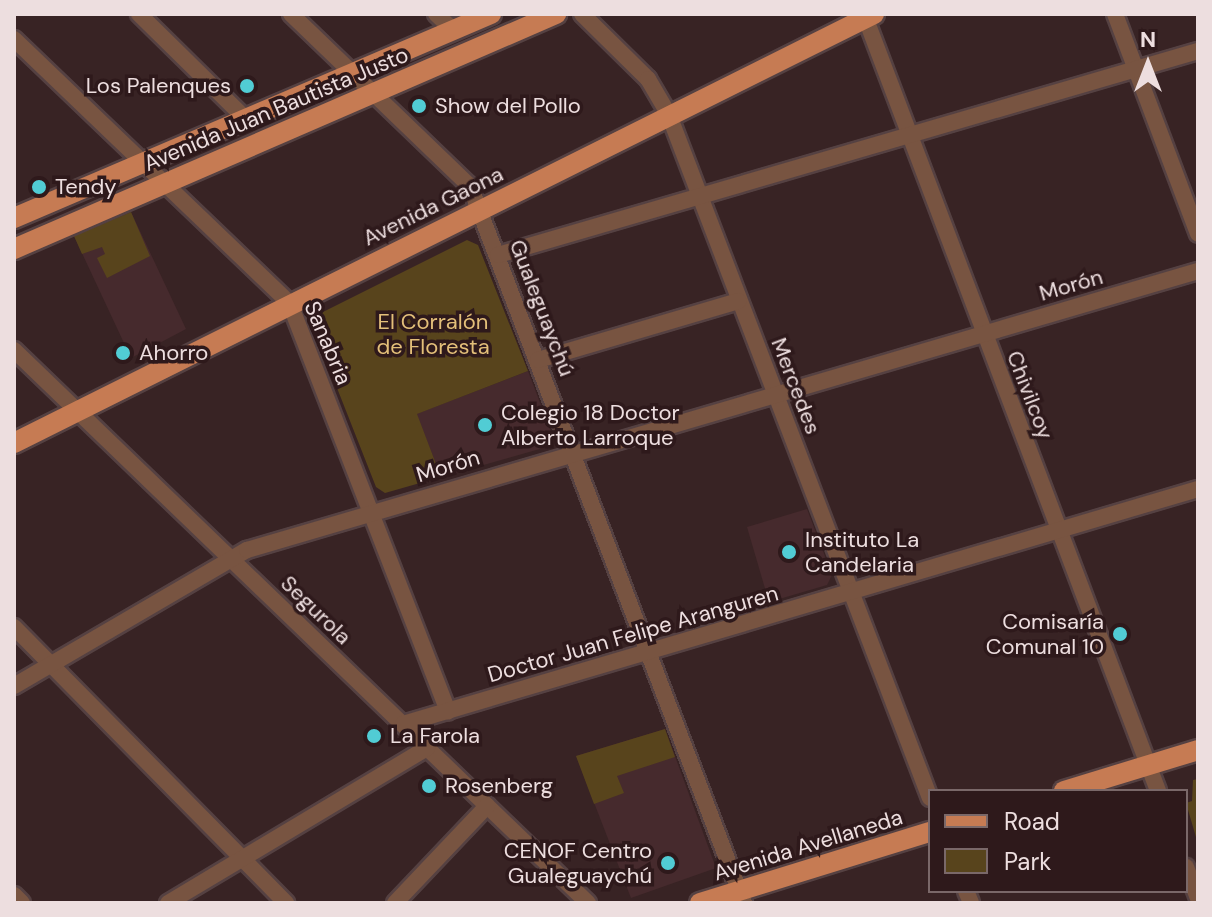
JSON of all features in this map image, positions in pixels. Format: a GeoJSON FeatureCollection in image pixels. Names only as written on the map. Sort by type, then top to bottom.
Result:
{"type":"FeatureCollection","features":[{"type":"Feature","properties":{"kind":"main road","name":"Avenida Juan Bautista Justo"},"geometry":{"type":"LineString","coordinates":[[14,218],[491,14]]}},
{"type":"Feature","properties":{"kind":"main road","name":"Avenida Juan Bautista Justo"},"geometry":{"type":"LineString","coordinates":[[14,249],[556,14]]}},
{"type":"Feature","properties":{"kind":"main road","name":"Avenida Gaona"},"geometry":{"type":"LineString","coordinates":[[14,443],[868,15]]}},
{"type":"Feature","properties":{"kind":"main road"},"geometry":{"type":"LineString","coordinates":[[1070,789],[1198,750]]}},
{"type":"Feature","properties":{"kind":"main road","name":"Avenida Avellaneda"},"geometry":{"type":"LineString","coordinates":[[700,903],[742,897],[928,833]]}},
{"type":"Feature","properties":{"kind":"street"},"geometry":{"type":"LineString","coordinates":[[139,14],[245,118]]}},
{"type":"Feature","properties":{"kind":"street","name":"Gualeguaychú"},"geometry":{"type":"LineString","coordinates":[[291,14],[470,186],[742,897]]}},
{"type":"Feature","properties":{"kind":"street"},"geometry":{"type":"LineString","coordinates":[[436,14],[453,30]]}},
{"type":"Feature","properties":{"kind":"street","name":"Mercedes"},"geometry":{"type":"LineString","coordinates":[[582,14],[648,79],[669,115],[928,793]]}},
{"type":"Feature","properties":{"kind":"street"},"geometry":{"type":"LineString","coordinates":[[1115,14],[1198,234]]}},
{"type":"Feature","properties":{"kind":"street","name":"Chivilcoy"},"geometry":{"type":"LineString","coordinates":[[868,15],[908,135],[1157,789]]}},
{"type":"Feature","properties":{"kind":"street","name":"Sanabria"},"geometry":{"type":"LineString","coordinates":[[14,39],[290,304],[448,711]]}},
{"type":"Feature","properties":{"kind":"street"},"geometry":{"type":"LineString","coordinates":[[498,255],[1198,51]]}},
{"type":"Feature","properties":{"kind":"street","name":"Morón"},"geometry":{"type":"LineString","coordinates":[[14,686],[230,558],[572,453],[1198,271]]}},
{"type":"Feature","properties":{"kind":"street"},"geometry":{"type":"LineString","coordinates":[[538,360],[739,301]]}},
{"type":"Feature","properties":{"kind":"street","name":"Segurola"},"geometry":{"type":"LineString","coordinates":[[14,350],[588,903]]}},
{"type":"Feature","properties":{"kind":"street","name":"Doctor Juan Felipe Aranguren"},"geometry":{"type":"LineString","coordinates":[[403,724],[1198,489]]}},
{"type":"Feature","properties":{"kind":"street"},"geometry":{"type":"LineString","coordinates":[[14,627],[286,903]]}},
{"type":"Feature","properties":{"kind":"street"},"geometry":{"type":"LineString","coordinates":[[168,903],[427,748]]}},
{"type":"Feature","properties":{"kind":"street"},"geometry":{"type":"LineString","coordinates":[[395,903],[487,806]]}},
{"type":"Feature","properties":{"kind":"street"},"geometry":{"type":"LineString","coordinates":[[1188,872],[1198,899]]}},
{"type":"Feature","properties":{"kind":"street"},"geometry":{"type":"LineString","coordinates":[[14,895],[22,903]]}},
{"type":"Feature","properties":{"kind":"shaded area"},"geometry":{"type":"Polygon","coordinates":[[[131,212],[186,329],[131,358],[74,236],[131,212]]]}},
{"type":"Feature","properties":{"kind":"shaded area","name":"Colegio 18 Doctor Alberto Larroque"},"geometry":{"type":"Polygon","coordinates":[[[528,371],[553,437],[550,446],[441,477],[416,414],[528,371]]]}},
{"type":"Feature","properties":{"kind":"shaded area","name":"Instituto La Candelaria"},"geometry":{"type":"Polygon","coordinates":[[[807,509],[832,575],[827,585],[769,602],[747,527],[807,509]]]}},
{"type":"Feature","properties":{"kind":"shaded area"},"geometry":{"type":"Polygon","coordinates":[[[665,729],[716,868],[631,898],[576,756],[665,729]]]}},
{"type":"Feature","properties":{"kind":"green space"},"geometry":{"type":"Polygon","coordinates":[[[131,212],[150,256],[107,278],[97,258],[105,254],[102,247],[82,254],[74,236],[131,212]]]}},
{"type":"Feature","properties":{"kind":"green space","name":"El Corralón de Floresta"},"geometry":{"type":"Polygon","coordinates":[[[467,240],[478,245],[528,371],[417,414],[441,477],[385,493],[376,487],[313,327],[323,312],[467,240]]]}},
{"type":"Feature","properties":{"kind":"green space"},"geometry":{"type":"Polygon","coordinates":[[[665,729],[675,757],[617,776],[624,793],[594,804],[576,756],[665,729]]]}},
{"type":"Feature","properties":{"kind":"green space"},"geometry":{"type":"Polygon","coordinates":[[[1198,779],[1198,844],[1188,810],[1188,802],[1192,801],[1193,780],[1198,779]]]}},
{"type":"Feature","properties":{"kind":"place","name":"Los Palenques"},"geometry":{"type":"Point","coordinates":[247,86]}},
{"type":"Feature","properties":{"kind":"place","name":"Show del Pollo"},"geometry":{"type":"Point","coordinates":[419,106]}},
{"type":"Feature","properties":{"kind":"place","name":"Tendy"},"geometry":{"type":"Point","coordinates":[39,187]}},
{"type":"Feature","properties":{"kind":"place","name":"Ahorro"},"geometry":{"type":"Point","coordinates":[123,353]}},
{"type":"Feature","properties":{"kind":"place","name":"Colegio 18 Doctor Alberto Larroque"},"geometry":{"type":"Point","coordinates":[485,425]}},
{"type":"Feature","properties":{"kind":"place","name":"Instituto La Candelaria"},"geometry":{"type":"Point","coordinates":[789,552]}},
{"type":"Feature","properties":{"kind":"place","name":"Comisaría Comunal 10"},"geometry":{"type":"Point","coordinates":[1120,634]}},
{"type":"Feature","properties":{"kind":"place","name":"La Farola"},"geometry":{"type":"Point","coordinates":[374,736]}},
{"type":"Feature","properties":{"kind":"place","name":"Rosenberg"},"geometry":{"type":"Point","coordinates":[429,786]}},
{"type":"Feature","properties":{"kind":"place","name":"CENOF Centro Gualeguaychú"},"geometry":{"type":"Point","coordinates":[668,863]}}]}
